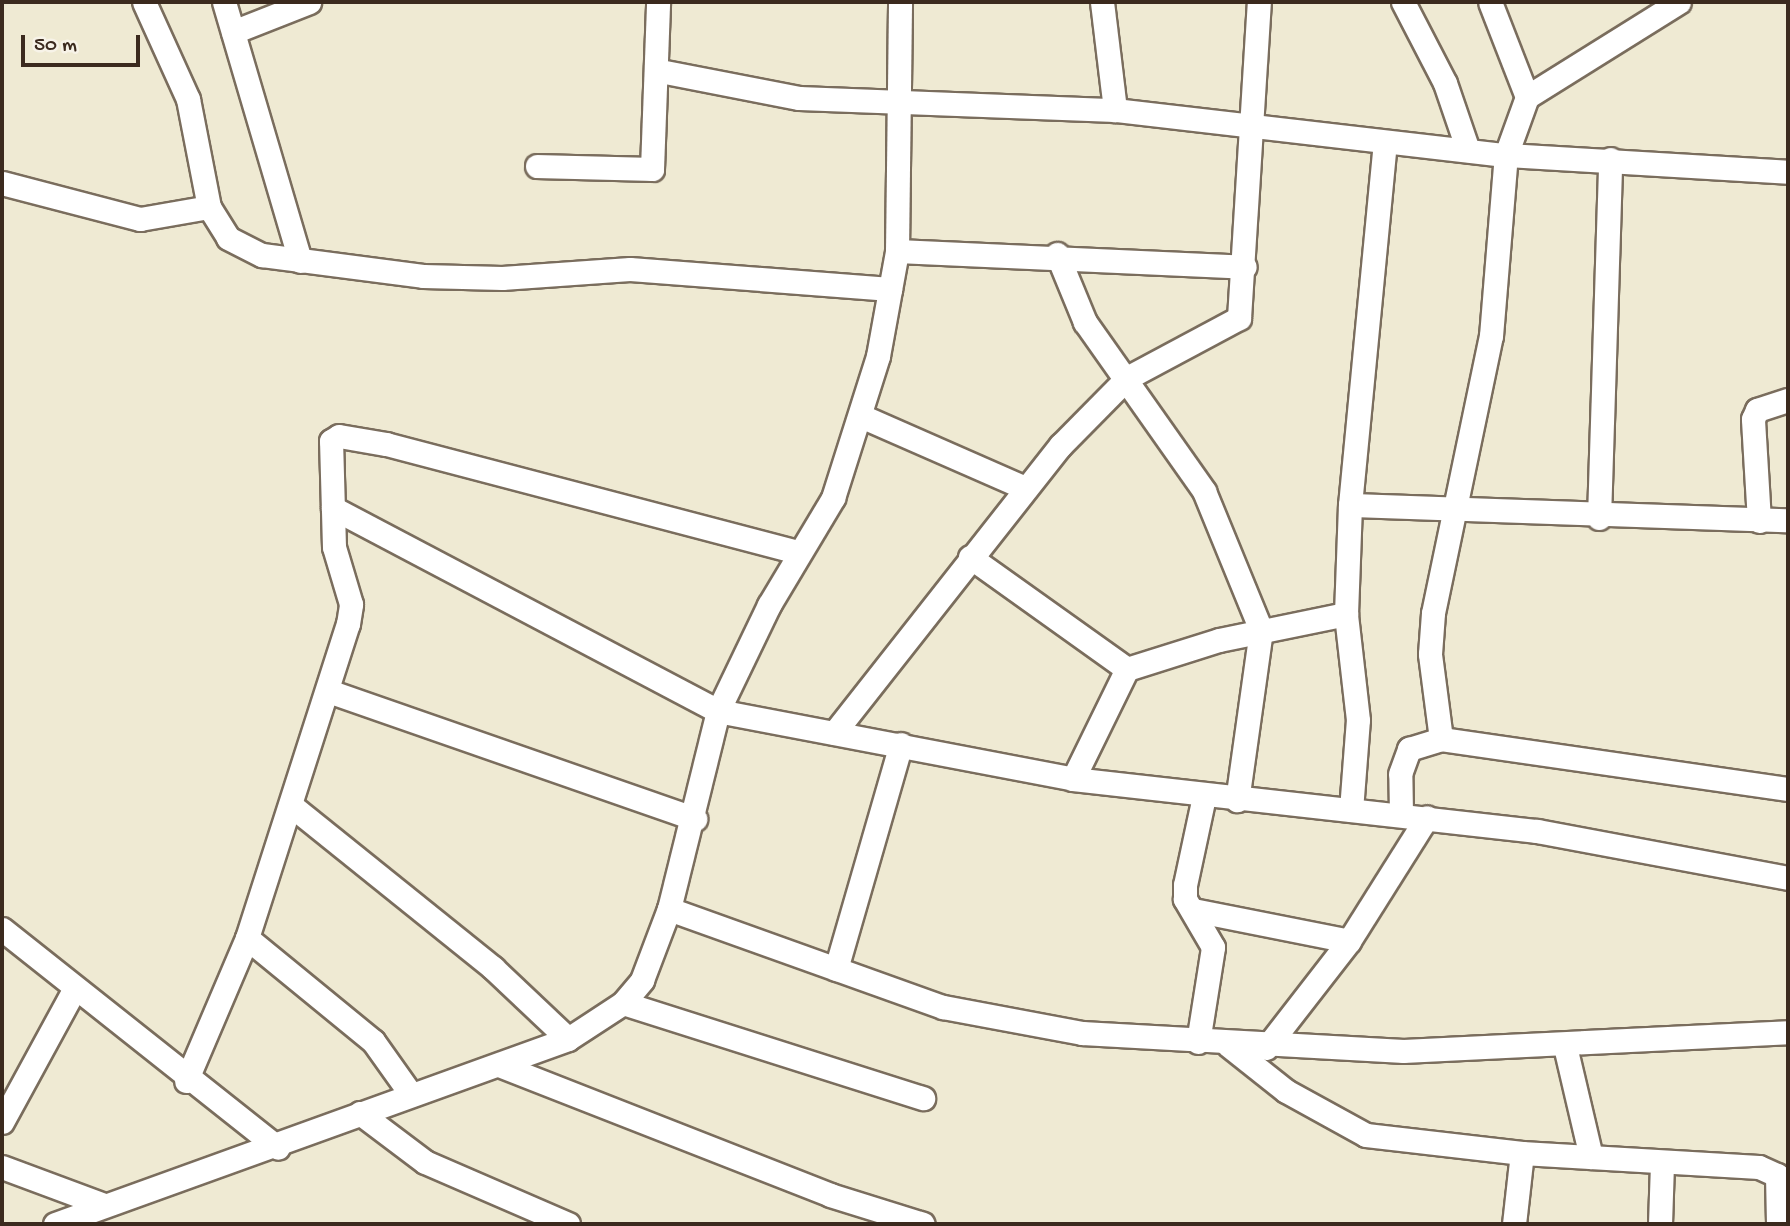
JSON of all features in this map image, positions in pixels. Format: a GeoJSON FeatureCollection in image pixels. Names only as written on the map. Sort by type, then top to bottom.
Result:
{"type":"FeatureCollection","features":[{"type":"Feature","properties":{"kind":"street"},"geometry":{"type":"LineString","coordinates":[[144,2],[188,99],[209,207],[219,227],[242,246],[300,261],[423,276],[502,278],[630,268],[890,289]]}},
{"type":"Feature","properties":{"kind":"street"},"geometry":{"type":"LineString","coordinates":[[224,2],[300,261]]}},
{"type":"Feature","properties":{"kind":"street"},"geometry":{"type":"LineString","coordinates":[[233,32],[309,2]]}},
{"type":"Feature","properties":{"kind":"street"},"geometry":{"type":"LineString","coordinates":[[537,166],[652,169],[660,66],[658,2]]}},
{"type":"Feature","properties":{"kind":"street"},"geometry":{"type":"LineString","coordinates":[[55,1224],[104,1205],[278,1148],[410,1093],[499,1065],[568,1039],[623,1003],[654,955],[695,819],[719,711],[797,552],[833,498],[861,416],[897,251],[900,2]]}},
{"type":"Feature","properties":{"kind":"street"},"geometry":{"type":"LineString","coordinates":[[1101,2],[1115,110]]}},
{"type":"Feature","properties":{"kind":"street"},"geometry":{"type":"LineString","coordinates":[[834,733],[1026,488],[1127,378],[1239,318],[1245,267],[1259,2]]}},
{"type":"Feature","properties":{"kind":"street"},"geometry":{"type":"LineString","coordinates":[[1403,2],[1445,83],[1468,150]]}},
{"type":"Feature","properties":{"kind":"street"},"geometry":{"type":"LineString","coordinates":[[1490,2],[1527,97]]}},
{"type":"Feature","properties":{"kind":"street"},"geometry":{"type":"LineString","coordinates":[[1441,739],[1431,635],[1459,510],[1491,336],[1506,155],[1527,97],[1679,2]]}},
{"type":"Feature","properties":{"kind":"street"},"geometry":{"type":"LineString","coordinates":[[660,66],[799,98],[900,97],[1115,110],[1253,125],[1385,144],[1506,155],[1611,159],[1788,172]]}},
{"type":"Feature","properties":{"kind":"street"},"geometry":{"type":"LineString","coordinates":[[1351,810],[1357,710],[1346,614],[1350,505],[1385,144]]}},
{"type":"Feature","properties":{"kind":"street"},"geometry":{"type":"LineString","coordinates":[[1599,518],[1611,159]]}},
{"type":"Feature","properties":{"kind":"street"},"geometry":{"type":"LineString","coordinates":[[2,183],[140,219],[209,207]]}},
{"type":"Feature","properties":{"kind":"street"},"geometry":{"type":"LineString","coordinates":[[897,251],[1057,254],[1245,267]]}},
{"type":"Feature","properties":{"kind":"street"},"geometry":{"type":"LineString","coordinates":[[1057,254],[1085,322],[1127,378],[1208,499],[1261,630],[1237,800]]}},
{"type":"Feature","properties":{"kind":"street"},"geometry":{"type":"LineString","coordinates":[[1759,521],[1754,419],[1757,411],[1788,400]]}},
{"type":"Feature","properties":{"kind":"street"},"geometry":{"type":"LineString","coordinates":[[861,416],[1026,488]]}},
{"type":"Feature","properties":{"kind":"street"},"geometry":{"type":"LineString","coordinates":[[186,1081],[247,938],[293,807],[351,604],[337,570],[331,441],[351,437],[797,552]]}},
{"type":"Feature","properties":{"kind":"street"},"geometry":{"type":"LineString","coordinates":[[1350,505],[1599,518],[1788,520]]}},
{"type":"Feature","properties":{"kind":"street"},"geometry":{"type":"LineString","coordinates":[[333,508],[719,711],[1073,779],[1237,800],[1401,813],[1612,842],[1788,878]]}},
{"type":"Feature","properties":{"kind":"street"},"geometry":{"type":"LineString","coordinates":[[970,557],[1127,669]]}},
{"type":"Feature","properties":{"kind":"street"},"geometry":{"type":"LineString","coordinates":[[1073,779],[1127,669],[1261,630],[1346,614]]}},
{"type":"Feature","properties":{"kind":"street"},"geometry":{"type":"LineString","coordinates":[[328,691],[695,819]]}},
{"type":"Feature","properties":{"kind":"street"},"geometry":{"type":"LineString","coordinates":[[1401,813],[1400,774],[1409,749],[1441,739],[1788,789]]}},
{"type":"Feature","properties":{"kind":"street"},"geometry":{"type":"LineString","coordinates":[[836,969],[901,744]]}},
{"type":"Feature","properties":{"kind":"street"},"geometry":{"type":"LineString","coordinates":[[1198,1042],[1213,947],[1193,910],[1185,885],[1204,796]]}},
{"type":"Feature","properties":{"kind":"street"},"geometry":{"type":"LineString","coordinates":[[293,807],[493,968],[568,1039]]}},
{"type":"Feature","properties":{"kind":"street"},"geometry":{"type":"LineString","coordinates":[[1266,1048],[1349,942],[1427,817]]}},
{"type":"Feature","properties":{"kind":"street"},"geometry":{"type":"LineString","coordinates":[[669,909],[836,969],[1002,1022],[1266,1048],[1565,1046],[1788,1032]]}},
{"type":"Feature","properties":{"kind":"street"},"geometry":{"type":"LineString","coordinates":[[1193,910],[1349,942]]}},
{"type":"Feature","properties":{"kind":"street"},"geometry":{"type":"LineString","coordinates":[[2,929],[73,992],[186,1081],[278,1148]]}},
{"type":"Feature","properties":{"kind":"street"},"geometry":{"type":"LineString","coordinates":[[247,938],[373,1041],[410,1093]]}},
{"type":"Feature","properties":{"kind":"street"},"geometry":{"type":"LineString","coordinates":[[2,1122],[73,992]]}},
{"type":"Feature","properties":{"kind":"street"},"geometry":{"type":"LineString","coordinates":[[623,1003],[923,1098]]}},
{"type":"Feature","properties":{"kind":"street"},"geometry":{"type":"LineString","coordinates":[[1228,1045],[1304,1103],[1366,1135],[1522,1153],[1759,1167],[1777,1175],[1778,1224]]}},
{"type":"Feature","properties":{"kind":"street"},"geometry":{"type":"LineString","coordinates":[[1565,1046],[1591,1157]]}},
{"type":"Feature","properties":{"kind":"street"},"geometry":{"type":"LineString","coordinates":[[499,1065],[830,1195],[923,1224]]}},
{"type":"Feature","properties":{"kind":"street"},"geometry":{"type":"LineString","coordinates":[[360,1113],[425,1162],[568,1224]]}},
{"type":"Feature","properties":{"kind":"street"},"geometry":{"type":"LineString","coordinates":[[1514,1224],[1522,1153]]}},
{"type":"Feature","properties":{"kind":"street"},"geometry":{"type":"LineString","coordinates":[[1660,1224],[1662,1163]]}},
{"type":"Feature","properties":{"kind":"street"},"geometry":{"type":"LineString","coordinates":[[2,1167],[104,1205]]}}]}
